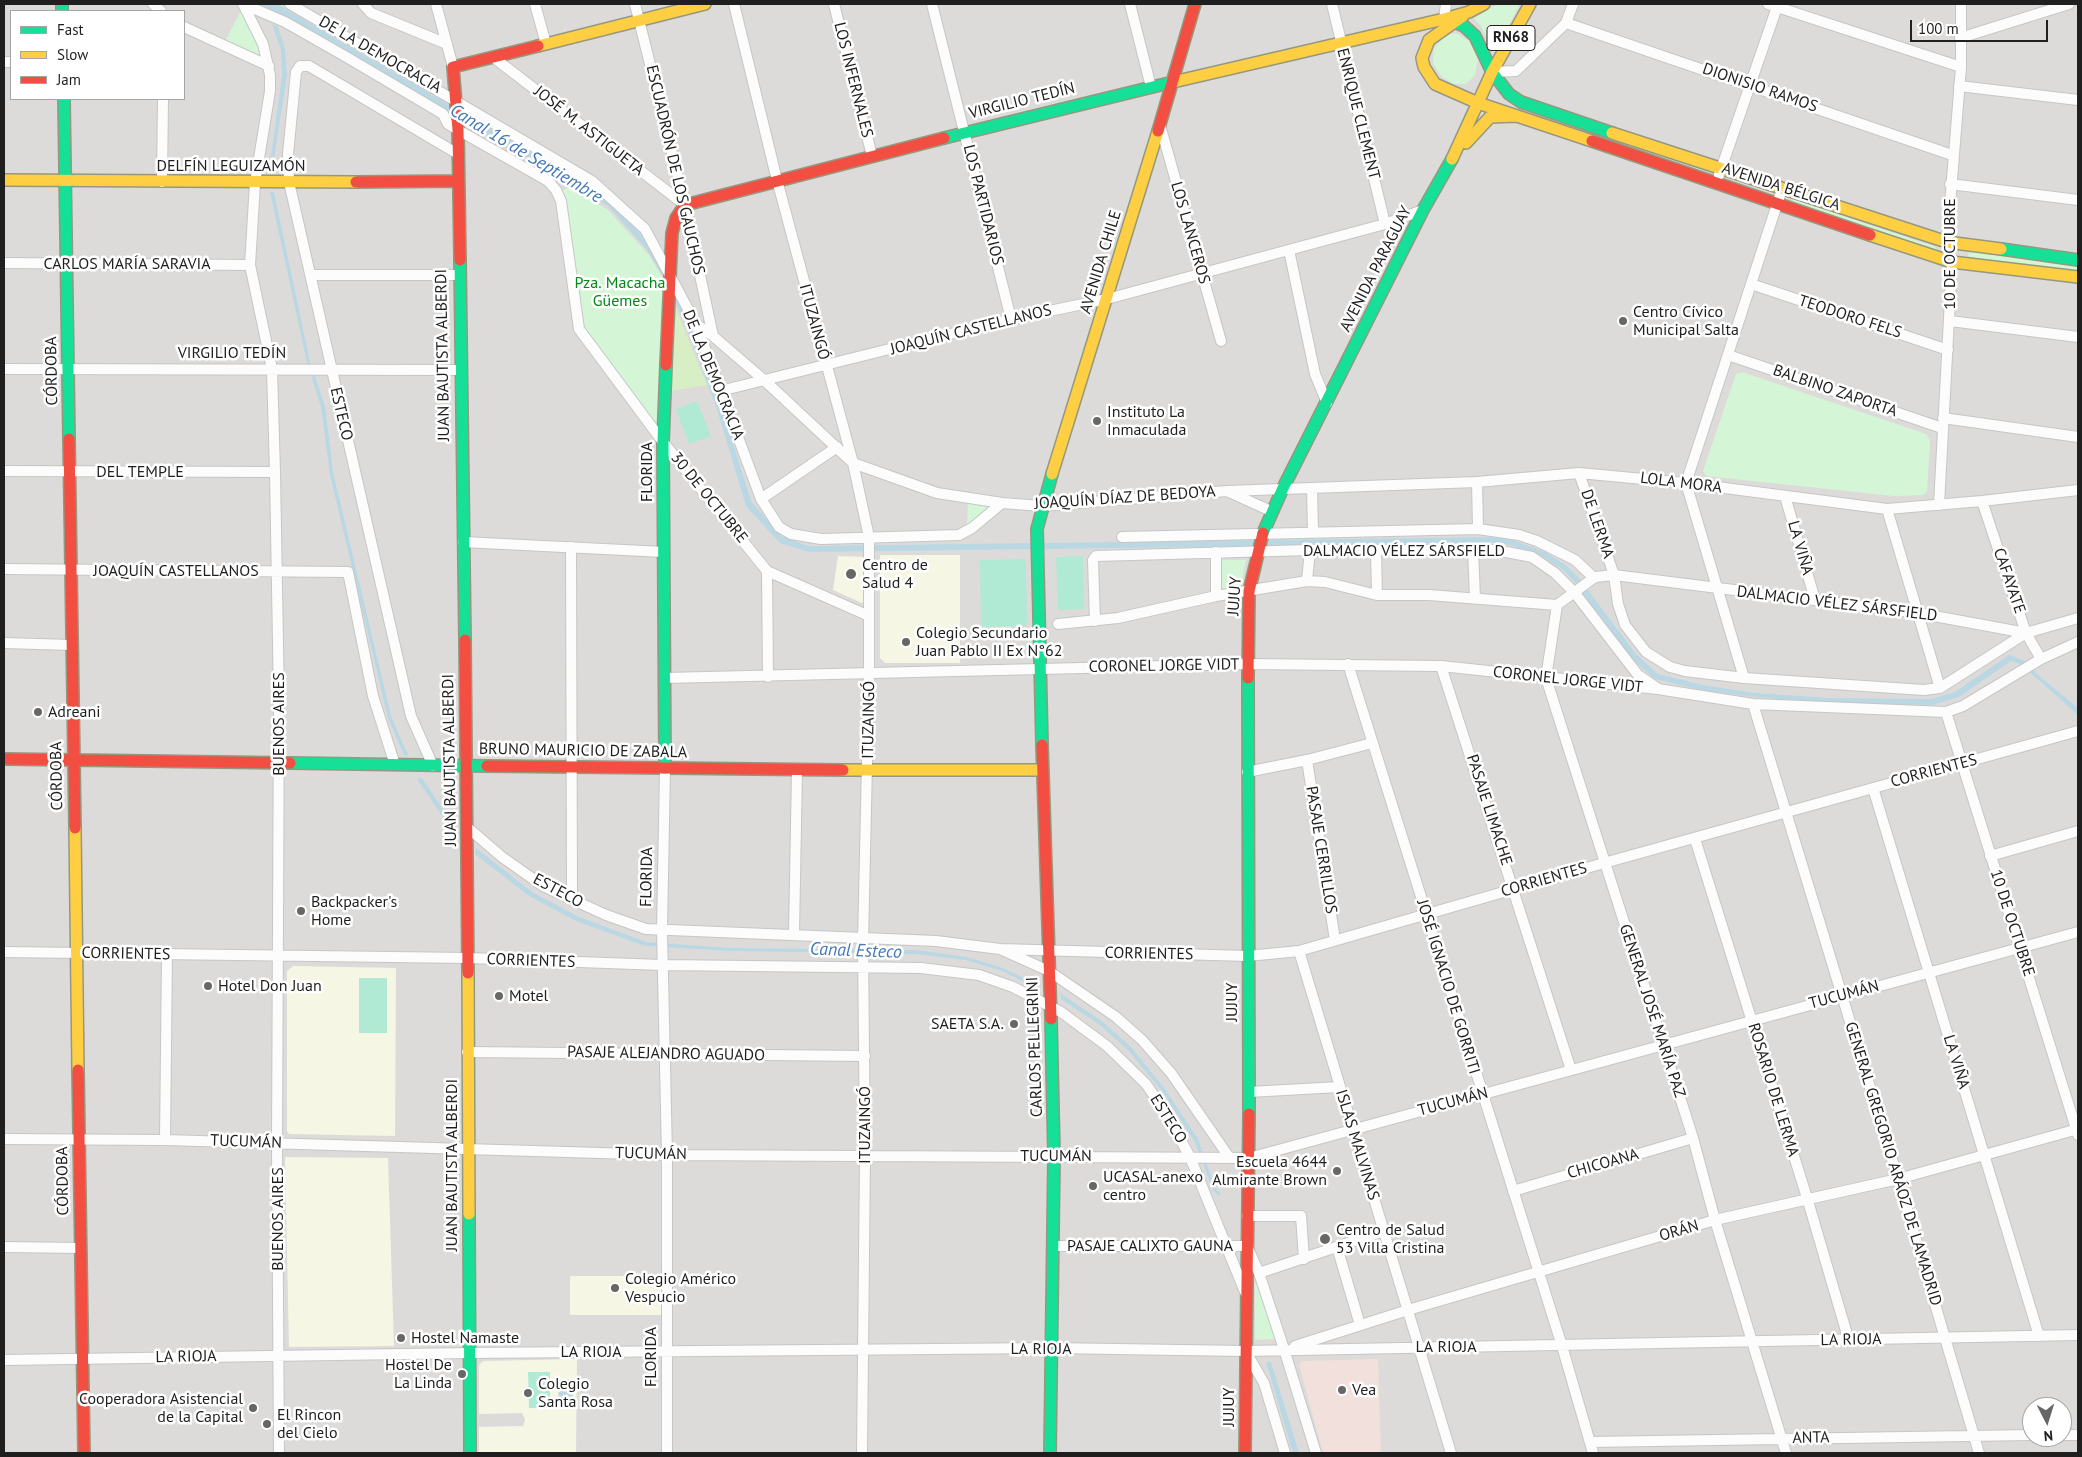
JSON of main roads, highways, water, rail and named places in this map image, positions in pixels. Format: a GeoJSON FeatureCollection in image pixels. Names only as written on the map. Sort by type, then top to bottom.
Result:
{"type":"FeatureCollection","features":[{"type":"Feature","properties":{"kind":"main road","name":"JUAN BAUTISTA ALBERDI"},"geometry":{"type":"LineString","coordinates":[[470,1453],[467,826],[459,370],[458,130],[453,67],[705,4]]}},
{"type":"Feature","properties":{"kind":"main road","name":"AVENIDA CHILE"},"geometry":{"type":"LineString","coordinates":[[1040,639],[1038,529],[1042,506],[1160,126],[1195,4]]}},
{"type":"Feature","properties":{"kind":"main road","name":"RN68"},"geometry":{"type":"LineString","coordinates":[[1449,20],[1484,4]]}},
{"type":"Feature","properties":{"kind":"main road","name":"AVENIDA PARAGUAY"},"geometry":{"type":"LineString","coordinates":[[1257,552],[1272,511],[1283,488],[1423,210],[1451,162],[1492,72],[1530,4]]}},
{"type":"Feature","properties":{"kind":"main road","name":"VIRGILIO TEDÍN"},"geometry":{"type":"LineString","coordinates":[[671,280],[672,233],[676,218],[685,205],[965,132],[1340,41],[1449,20]]}},
{"type":"Feature","properties":{"kind":"main road"},"geometry":{"type":"LineString","coordinates":[[1478,103],[1435,84],[1424,67],[1422,58],[1429,40],[1449,20],[1464,26],[1475,36],[1492,72]]}},
{"type":"Feature","properties":{"kind":"main road","name":"AVENIDA BÉLGICA"},"geometry":{"type":"LineString","coordinates":[[1492,72],[1509,94],[1521,102],[1721,170],[1947,242],[2078,260]]}},
{"type":"Feature","properties":{"kind":"main road","name":"CÓRDOBA"},"geometry":{"type":"LineString","coordinates":[[64,100],[84,1453]]}},
{"type":"Feature","properties":{"kind":"main road","name":"AVENIDA BÉLGICA"},"geometry":{"type":"LineString","coordinates":[[1478,103],[1952,262],[2078,277]]}},
{"type":"Feature","properties":{"kind":"main road"},"geometry":{"type":"LineString","coordinates":[[1451,162],[1477,129],[1490,117],[1516,116]]}},
{"type":"Feature","properties":{"kind":"main road","name":"DELFÍN LEGUIZAMÓN"},"geometry":{"type":"LineString","coordinates":[[4,180],[255,183],[458,181]]}},
{"type":"Feature","properties":{"kind":"main road","name":"FLORIDA"},"geometry":{"type":"LineString","coordinates":[[665,768],[663,442],[671,280]]}},
{"type":"Feature","properties":{"kind":"main road","name":"JUJUY"},"geometry":{"type":"LineString","coordinates":[[1245,1453],[1249,1158],[1248,664],[1249,591],[1257,552]]}},
{"type":"Feature","properties":{"kind":"main road","name":"CARLOS PELLEGRINI"},"geometry":{"type":"LineString","coordinates":[[1040,639],[1039,668],[1051,1006],[1054,1156],[1050,1453]]}},
{"type":"Feature","properties":{"kind":"main road","name":"BRUNO MAURICIO DE ZABALA"},"geometry":{"type":"LineString","coordinates":[[4,759],[797,770],[1042,770]]}},
{"type":"Feature","properties":{"kind":"water","name":"Canal 16 de Septiembre"},"geometry":{"type":"Polygon","coordinates":[[[260,4],[277,4],[612,200],[651,247],[688,317],[722,408],[751,501],[781,536],[808,546],[1503,537],[1543,551],[1566,565],[1578,577],[1636,654],[1658,674],[1703,685],[1755,693],[1829,698],[1931,699],[1955,692],[2009,655],[2025,661],[2038,675],[2078,708],[2078,715],[2022,665],[2011,661],[1959,697],[1932,705],[1829,703],[1755,697],[1701,690],[1655,679],[1631,658],[1574,581],[1562,569],[1540,555],[1503,543],[809,552],[780,543],[746,506],[717,409],[684,321],[667,284],[647,250],[609,207],[572,183],[260,4]]]}},
{"type":"Feature","properties":{"kind":"water"},"geometry":{"type":"Polygon","coordinates":[[[272,24],[278,27],[285,49],[287,76],[272,171],[269,171],[282,76],[281,50],[272,24]]]}},
{"type":"Feature","properties":{"kind":"water"},"geometry":{"type":"Polygon","coordinates":[[[270,192],[274,192],[310,362],[325,406],[333,472],[391,716],[408,755],[404,755],[388,718],[330,475],[321,407],[307,363],[270,192]]]}},
{"type":"Feature","properties":{"kind":"water"},"geometry":{"type":"Polygon","coordinates":[[[422,778],[453,825],[454,833],[417,779],[422,778]]]}},
{"type":"Feature","properties":{"kind":"water","name":"Canal Esteco"},"geometry":{"type":"Polygon","coordinates":[[[476,848],[532,892],[579,917],[646,942],[731,948],[916,950],[967,957],[1003,968],[1034,983],[1033,986],[1002,971],[966,960],[915,954],[731,951],[645,946],[576,921],[529,896],[475,854],[476,848]]]}},
{"type":"Feature","properties":{"kind":"water"},"geometry":{"type":"Polygon","coordinates":[[[1060,993],[1103,1022],[1131,1047],[1165,1089],[1198,1139],[1215,1188],[1221,1194],[1219,1196],[1213,1190],[1195,1142],[1162,1091],[1128,1050],[1100,1025],[1061,999],[1060,993]]]}},
{"type":"Feature","properties":{"kind":"water"},"geometry":{"type":"Polygon","coordinates":[[[1266,1362],[1271,1362],[1299,1453],[1293,1453],[1266,1362]]]}},
{"type":"Feature","properties":{"kind":"water"},"geometry":{"type":"Polygon","coordinates":[[[558,1379],[573,1379],[573,1406],[559,1406],[558,1379]]]}},
{"type":"Feature","properties":{"kind":"waterway"},"geometry":{"type":"LineString","coordinates":[[452,827],[459,836]]}},
{"type":"Feature","properties":{"kind":"place","name":"Centro Cívico Municipal Salta"},"geometry":{"type":"Point","coordinates":[1623,321]}},
{"type":"Feature","properties":{"kind":"place","name":"Instituto La Inmaculada"},"geometry":{"type":"Point","coordinates":[1097,421]}},
{"type":"Feature","properties":{"kind":"place","name":"Centro de Salud 4"},"geometry":{"type":"Point","coordinates":[851,574]}},
{"type":"Feature","properties":{"kind":"place","name":"Colegio Secundario Juan Pablo II Ex N°62"},"geometry":{"type":"Point","coordinates":[906,642]}},
{"type":"Feature","properties":{"kind":"place","name":"Adreani"},"geometry":{"type":"Point","coordinates":[38,712]}},
{"type":"Feature","properties":{"kind":"place","name":"Backpacker's Home"},"geometry":{"type":"Point","coordinates":[301,911]}},
{"type":"Feature","properties":{"kind":"place","name":"Hotel Don Juan"},"geometry":{"type":"Point","coordinates":[208,986]}},
{"type":"Feature","properties":{"kind":"place","name":"Motel"},"geometry":{"type":"Point","coordinates":[499,996]}},
{"type":"Feature","properties":{"kind":"place","name":"SAETA S.A."},"geometry":{"type":"Point","coordinates":[1014,1024]}},
{"type":"Feature","properties":{"kind":"place","name":"Escuela 4644 Almirante Brown"},"geometry":{"type":"Point","coordinates":[1337,1171]}},
{"type":"Feature","properties":{"kind":"place","name":"UCASAL-anexo centro"},"geometry":{"type":"Point","coordinates":[1093,1186]}},
{"type":"Feature","properties":{"kind":"place","name":"Centro de Salud 53 Villa Cristina"},"geometry":{"type":"Point","coordinates":[1325,1239]}},
{"type":"Feature","properties":{"kind":"place","name":"Colegio Américo Vespucio"},"geometry":{"type":"Point","coordinates":[615,1288]}},
{"type":"Feature","properties":{"kind":"place","name":"Hostel Namaste"},"geometry":{"type":"Point","coordinates":[401,1338]}},
{"type":"Feature","properties":{"kind":"place","name":"Hostel De La Linda"},"geometry":{"type":"Point","coordinates":[462,1374]}},
{"type":"Feature","properties":{"kind":"place","name":"Vea"},"geometry":{"type":"Point","coordinates":[1342,1390]}},
{"type":"Feature","properties":{"kind":"place","name":"Colegio Santa Rosa"},"geometry":{"type":"Point","coordinates":[528,1393]}},
{"type":"Feature","properties":{"kind":"place","name":"Cooperadora Asistencial de la Capital"},"geometry":{"type":"Point","coordinates":[253,1408]}},
{"type":"Feature","properties":{"kind":"place","name":"El Rincon del Cielo"},"geometry":{"type":"Point","coordinates":[267,1424]}},
{"type":"Feature","properties":{"kind":"park label","name":"Pza. Macacha Güemes"},"geometry":{"type":"Point","coordinates":[620,292]}}]}
